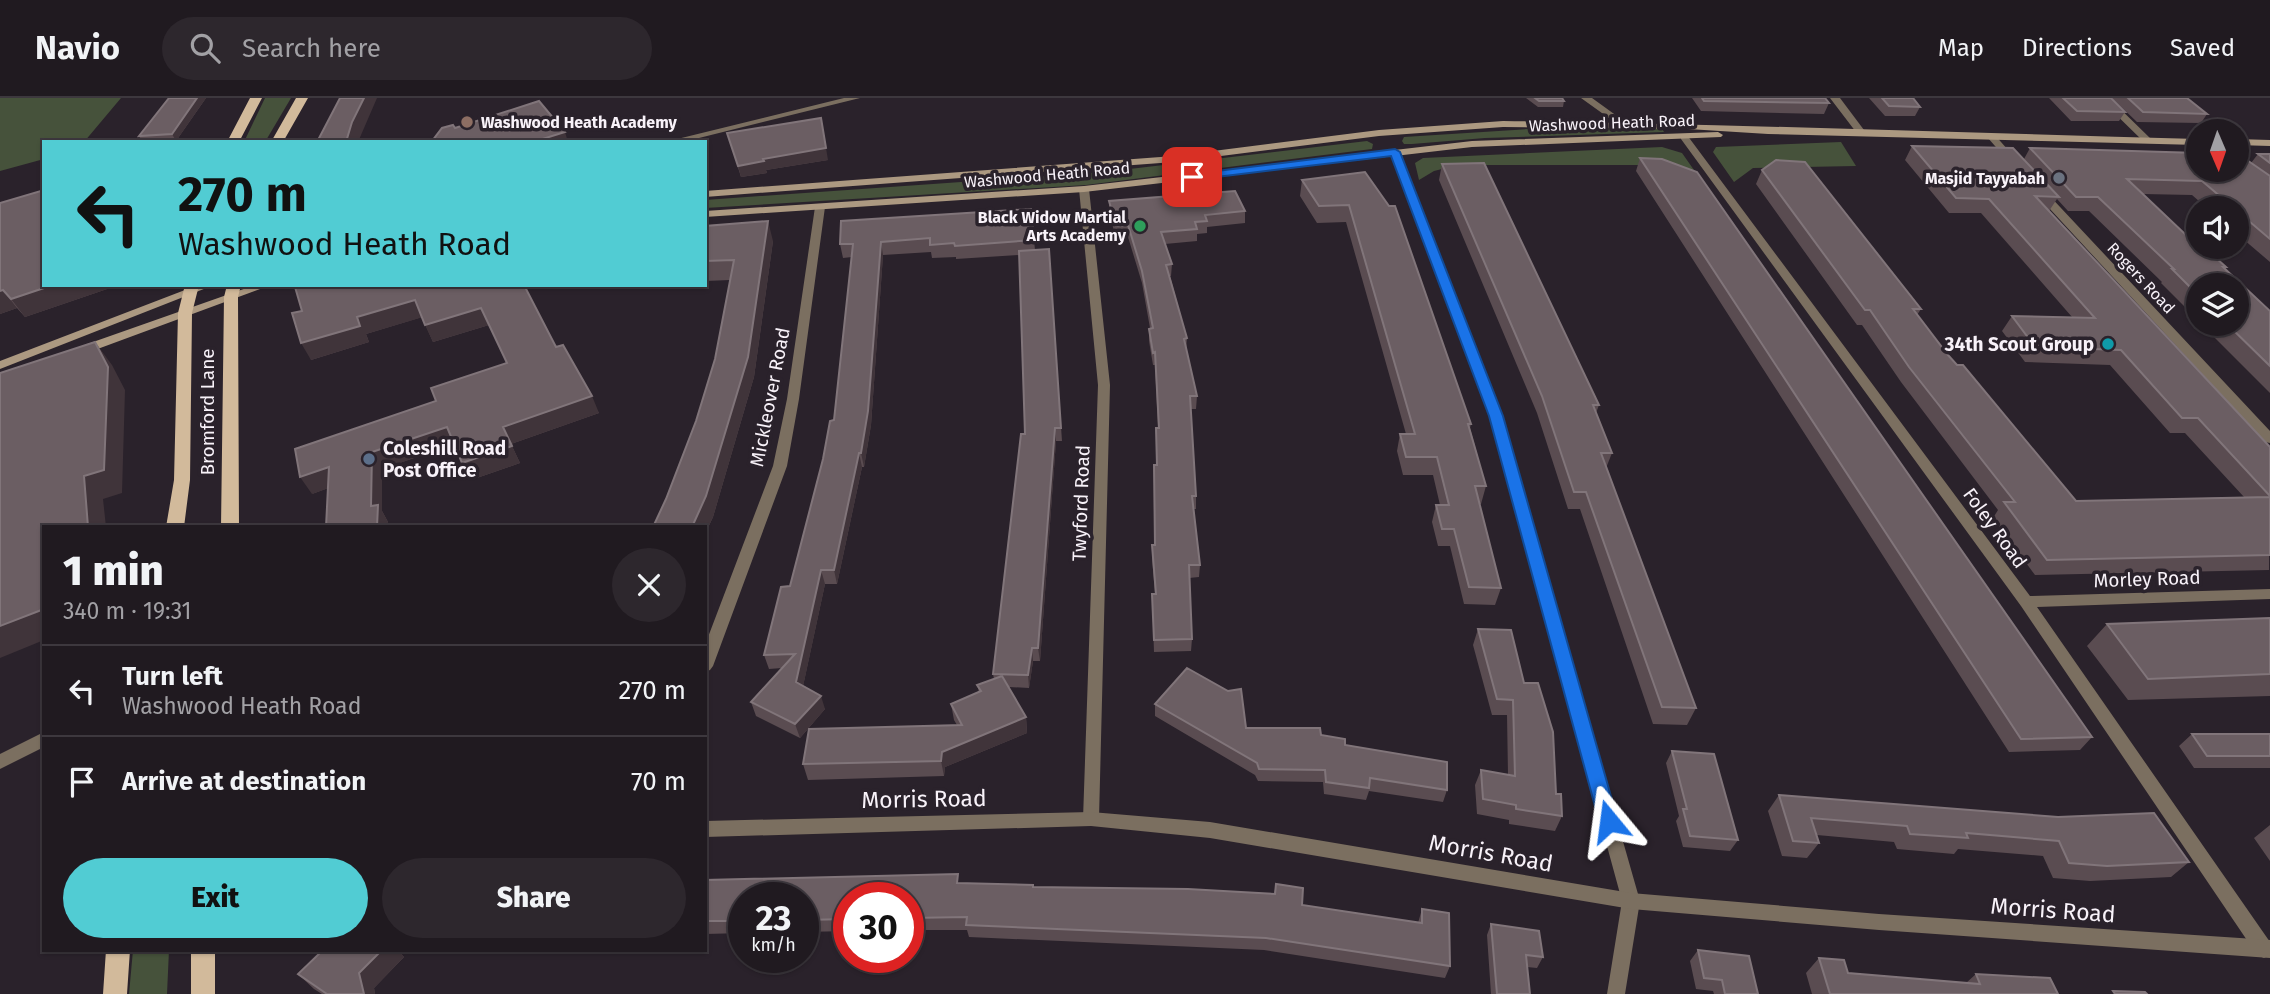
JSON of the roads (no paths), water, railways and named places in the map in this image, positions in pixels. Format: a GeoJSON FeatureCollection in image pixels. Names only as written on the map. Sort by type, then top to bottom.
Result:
{"type":"FeatureCollection","features":[{"type":"Feature","properties":{"kind":"main road"},"geometry":{"type":"LineString","coordinates":[[234,140],[256,98]]}},
{"type":"Feature","properties":{"kind":"main road"},"geometry":{"type":"LineString","coordinates":[[278,140],[302,98]]}},
{"type":"Feature","properties":{"kind":"main road","name":"Washwood Heath Road"},"geometry":{"type":"LineString","coordinates":[[707,194],[1174,159],[1377,134],[1503,124],[1623,124],[1862,134],[2186,142]]}},
{"type":"Feature","properties":{"kind":"main road","name":"Washwood Heath Road"},"geometry":{"type":"LineString","coordinates":[[707,214],[1084,189],[1472,144],[1684,137],[1768,131]]}},
{"type":"Feature","properties":{"kind":"main road"},"geometry":{"type":"LineString","coordinates":[[1377,134],[1395,152]]}},
{"type":"Feature","properties":{"kind":"main road"},"geometry":{"type":"LineString","coordinates":[[2249,142],[2270,143]]}},
{"type":"Feature","properties":{"kind":"main road"},"geometry":{"type":"LineString","coordinates":[[72,354],[185,313],[232,291],[255,287]]}},
{"type":"Feature","properties":{"kind":"main road"},"geometry":{"type":"LineString","coordinates":[[0,365],[191,289]]}},
{"type":"Feature","properties":{"kind":"main road","name":"Bromford Lane"},"geometry":{"type":"LineString","coordinates":[[175,525],[182,480],[185,313],[191,289]]}},
{"type":"Feature","properties":{"kind":"main road","name":"Bromford Lane"},"geometry":{"type":"LineString","coordinates":[[230,525],[232,291]]}},
{"type":"Feature","properties":{"kind":"main road"},"geometry":{"type":"LineString","coordinates":[[115,994],[118,952]]}},
{"type":"Feature","properties":{"kind":"main road"},"geometry":{"type":"LineString","coordinates":[[203,952],[204,994]]}},
{"type":"Feature","properties":{"kind":"street"},"geometry":{"type":"LineString","coordinates":[[678,140],[855,98]]}},
{"type":"Feature","properties":{"kind":"street"},"geometry":{"type":"LineString","coordinates":[[1586,98],[1623,124]]}},
{"type":"Feature","properties":{"kind":"street"},"geometry":{"type":"LineString","coordinates":[[1835,98],[1862,134]]}},
{"type":"Feature","properties":{"kind":"street"},"geometry":{"type":"LineString","coordinates":[[2104,98],[2148,141]]}},
{"type":"Feature","properties":{"kind":"street"},"geometry":{"type":"LineString","coordinates":[[1991,136],[2021,170]]}},
{"type":"Feature","properties":{"kind":"street","name":"Foley Road"},"geometry":{"type":"LineString","coordinates":[[1684,137],[2026,603],[2267,949]]}},
{"type":"Feature","properties":{"kind":"street"},"geometry":{"type":"LineString","coordinates":[[1395,152],[1496,416],[1631,901],[1616,994]]}},
{"type":"Feature","properties":{"kind":"street","name":"Twyford Road"},"geometry":{"type":"LineString","coordinates":[[1084,189],[1104,385],[1091,820]]}},
{"type":"Feature","properties":{"kind":"street","name":"Rogers Road"},"geometry":{"type":"LineString","coordinates":[[2038,189],[2270,439]]}},
{"type":"Feature","properties":{"kind":"street","name":"Mickleover Road"},"geometry":{"type":"LineString","coordinates":[[707,661],[779,466],[793,399],[820,207]]}},
{"type":"Feature","properties":{"kind":"street","name":"Morley Road"},"geometry":{"type":"LineString","coordinates":[[2026,603],[2270,594]]}},
{"type":"Feature","properties":{"kind":"street"},"geometry":{"type":"LineString","coordinates":[[0,762],[42,741]]}},
{"type":"Feature","properties":{"kind":"street","name":"Morris Road"},"geometry":{"type":"LineString","coordinates":[[707,829],[1091,820],[1210,830],[1631,901],[2267,949]]}},
{"type":"Feature","properties":{"kind":"place","name":"Washwood Heath Academy"},"geometry":{"type":"Point","coordinates":[467,122]}},
{"type":"Feature","properties":{"kind":"place","name":"Masjid Tayyabah"},"geometry":{"type":"Point","coordinates":[2059,178]}},
{"type":"Feature","properties":{"kind":"place","name":"Black Widow Martial Arts Academy"},"geometry":{"type":"Point","coordinates":[1140,226]}},
{"type":"Feature","properties":{"kind":"place","name":"34th Scout Group"},"geometry":{"type":"Point","coordinates":[2108,344]}},
{"type":"Feature","properties":{"kind":"place","name":"Coleshill Road Post Office"},"geometry":{"type":"Point","coordinates":[369,459]}}]}
